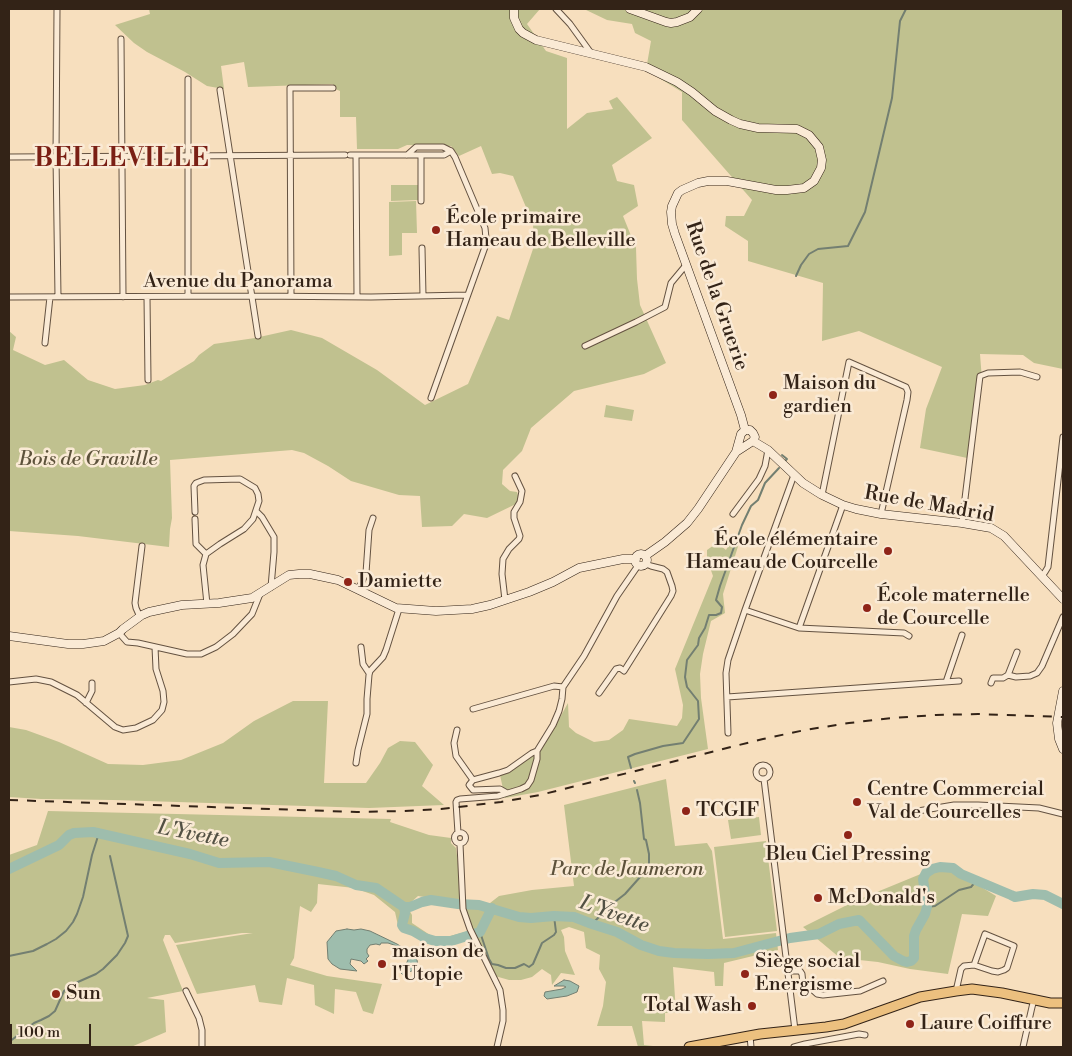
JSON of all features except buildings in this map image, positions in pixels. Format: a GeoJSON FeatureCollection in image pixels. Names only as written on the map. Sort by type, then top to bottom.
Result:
{"type":"FeatureCollection","features":[{"type":"Feature","properties":{"kind":"main road"},"geometry":{"type":"LineString","coordinates":[[689,1047],[750,1036],[844,1024],[920,997],[956,990],[972,989],[1063,1004]]}},
{"type":"Feature","properties":{"kind":"street"},"geometry":{"type":"LineString","coordinates":[[57,9],[56,157],[58,297]]}},
{"type":"Feature","properties":{"kind":"street","name":"Rue de la Gruerie"},"geometry":{"type":"LineString","coordinates":[[514,9],[516,24],[523,33],[544,43],[646,67],[677,82],[722,116],[740,124],[758,128],[797,129],[809,135],[819,147],[822,160],[821,168],[814,181],[804,188],[776,190],[717,180],[698,183],[684,189],[678,193],[672,206],[672,224],[741,415],[743,433]]}},
{"type":"Feature","properties":{"kind":"street"},"geometry":{"type":"LineString","coordinates":[[556,9],[592,53]]}},
{"type":"Feature","properties":{"kind":"street"},"geometry":{"type":"LineString","coordinates":[[630,9],[671,23],[690,17],[698,9]]}},
{"type":"Feature","properties":{"kind":"street"},"geometry":{"type":"LineString","coordinates":[[121,39],[123,297]]}},
{"type":"Feature","properties":{"kind":"street"},"geometry":{"type":"LineString","coordinates":[[188,79],[188,296]]}},
{"type":"Feature","properties":{"kind":"street"},"geometry":{"type":"LineString","coordinates":[[291,296],[290,88],[333,88]]}},
{"type":"Feature","properties":{"kind":"street"},"geometry":{"type":"LineString","coordinates":[[220,90],[258,336]]}},
{"type":"Feature","properties":{"kind":"street"},"geometry":{"type":"LineString","coordinates":[[407,155],[416,147],[448,148],[451,151],[484,228],[486,238],[485,247],[431,398]]}},
{"type":"Feature","properties":{"kind":"street"},"geometry":{"type":"LineString","coordinates":[[9,157],[444,155],[451,151]]}},
{"type":"Feature","properties":{"kind":"street"},"geometry":{"type":"LineString","coordinates":[[350,155],[357,297]]}},
{"type":"Feature","properties":{"kind":"street"},"geometry":{"type":"LineString","coordinates":[[421,155],[421,202]]}},
{"type":"Feature","properties":{"kind":"street"},"geometry":{"type":"LineString","coordinates":[[422,248],[422,296]]}},
{"type":"Feature","properties":{"kind":"street"},"geometry":{"type":"LineString","coordinates":[[585,346],[665,307],[671,283],[686,265]]}},
{"type":"Feature","properties":{"kind":"street","name":"Avenue du Panorama"},"geometry":{"type":"LineString","coordinates":[[9,297],[357,297],[467,295]]}},
{"type":"Feature","properties":{"kind":"street"},"geometry":{"type":"LineString","coordinates":[[45,343],[50,297]]}},
{"type":"Feature","properties":{"kind":"street"},"geometry":{"type":"LineString","coordinates":[[148,297],[148,380]]}},
{"type":"Feature","properties":{"kind":"street"},"geometry":{"type":"LineString","coordinates":[[822,495],[848,362],[906,387],[908,392],[908,400],[881,514]]}},
{"type":"Feature","properties":{"kind":"street"},"geometry":{"type":"LineString","coordinates":[[962,523],[980,376],[988,373],[1020,372],[1036,377]]}},
{"type":"Feature","properties":{"kind":"street"},"geometry":{"type":"LineString","coordinates":[[646,560],[687,523],[736,452],[743,433],[750,430],[755,437],[751,443],[736,452]]}},
{"type":"Feature","properties":{"kind":"street"},"geometry":{"type":"LineString","coordinates":[[743,433],[742,442],[751,443]]}},
{"type":"Feature","properties":{"kind":"street"},"geometry":{"type":"LineString","coordinates":[[1042,576],[1048,567],[1063,437]]}},
{"type":"Feature","properties":{"kind":"street","name":"Rue de Madrid"},"geometry":{"type":"LineString","coordinates":[[751,443],[768,450],[803,483],[842,505],[881,514],[962,523],[998,531],[1063,599]]}},
{"type":"Feature","properties":{"kind":"street"},"geometry":{"type":"LineString","coordinates":[[733,514],[759,479],[765,466],[768,450]]}},
{"type":"Feature","properties":{"kind":"street"},"geometry":{"type":"LineString","coordinates":[[728,733],[726,673],[728,660],[794,475]]}},
{"type":"Feature","properties":{"kind":"street"},"geometry":{"type":"LineString","coordinates":[[505,600],[502,574],[503,559],[520,536],[514,512],[520,502],[522,491],[515,476]]}},
{"type":"Feature","properties":{"kind":"street"},"geometry":{"type":"LineString","coordinates":[[195,512],[194,486],[196,482],[240,479],[255,488],[258,494],[259,501],[253,519],[244,529],[206,554],[203,565],[207,604]]}},
{"type":"Feature","properties":{"kind":"street"},"geometry":{"type":"LineString","coordinates":[[799,628],[842,505]]}},
{"type":"Feature","properties":{"kind":"street"},"geometry":{"type":"LineString","coordinates":[[256,511],[262,517],[274,537],[270,586]]}},
{"type":"Feature","properties":{"kind":"street"},"geometry":{"type":"LineString","coordinates":[[195,518],[196,544],[206,554]]}},
{"type":"Feature","properties":{"kind":"street"},"geometry":{"type":"LineString","coordinates":[[358,590],[366,573],[369,530],[374,518]]}},
{"type":"Feature","properties":{"kind":"street"},"geometry":{"type":"LineString","coordinates":[[140,617],[135,603],[142,546]]}},
{"type":"Feature","properties":{"kind":"street"},"geometry":{"type":"LineString","coordinates":[[460,844],[455,842],[454,838],[458,833],[457,800],[498,796],[527,786],[536,763],[537,751],[559,711],[563,687],[584,656],[617,596],[637,567],[636,562],[640,554],[646,560],[667,572],[673,591],[624,671],[620,668],[616,669],[599,693]]}},
{"type":"Feature","properties":{"kind":"street"},"geometry":{"type":"LineString","coordinates":[[9,636],[68,644],[104,641],[119,633],[148,612],[182,605],[252,598],[289,575],[304,574],[338,580],[399,609],[436,611],[472,609],[490,605],[553,582],[579,568],[624,558],[636,562]]}},
{"type":"Feature","properties":{"kind":"street"},"geometry":{"type":"LineString","coordinates":[[119,633],[127,642],[187,654],[201,654],[216,647],[233,634],[252,614],[260,593]]}},
{"type":"Feature","properties":{"kind":"street"},"geometry":{"type":"LineString","coordinates":[[356,763],[367,714],[370,670],[383,657],[399,609]]}},
{"type":"Feature","properties":{"kind":"street"},"geometry":{"type":"LineString","coordinates":[[745,610],[799,628],[904,633],[909,636]]}},
{"type":"Feature","properties":{"kind":"street"},"geometry":{"type":"LineString","coordinates":[[1008,675],[1016,677],[1030,676],[1037,673],[1042,666],[1063,617]]}},
{"type":"Feature","properties":{"kind":"street"},"geometry":{"type":"LineString","coordinates":[[946,682],[962,635]]}},
{"type":"Feature","properties":{"kind":"street"},"geometry":{"type":"LineString","coordinates":[[9,682],[36,679],[51,682],[86,702],[115,727],[123,730],[136,728],[153,720],[162,710],[164,702],[163,691],[156,669],[155,647]]}},
{"type":"Feature","properties":{"kind":"street"},"geometry":{"type":"LineString","coordinates":[[361,647],[363,664],[370,673]]}},
{"type":"Feature","properties":{"kind":"street"},"geometry":{"type":"LineString","coordinates":[[991,683],[993,678],[1003,678],[1008,675],[1016,652]]}},
{"type":"Feature","properties":{"kind":"street"},"geometry":{"type":"LineString","coordinates":[[727,697],[959,681]]}},
{"type":"Feature","properties":{"kind":"street"},"geometry":{"type":"LineString","coordinates":[[86,702],[92,691],[92,683]]}},
{"type":"Feature","properties":{"kind":"street"},"geometry":{"type":"LineString","coordinates":[[474,709],[554,686],[563,687]]}},
{"type":"Feature","properties":{"kind":"street"},"geometry":{"type":"LineString","coordinates":[[1063,691],[1057,723],[1059,739],[1063,749]]}},
{"type":"Feature","properties":{"kind":"street"},"geometry":{"type":"LineString","coordinates":[[457,730],[454,743],[456,756],[473,780]]}},
{"type":"Feature","properties":{"kind":"street"},"geometry":{"type":"LineString","coordinates":[[507,793],[500,789],[473,790],[469,785],[473,780],[508,770],[537,751]]}},
{"type":"Feature","properties":{"kind":"street"},"geometry":{"type":"LineString","coordinates":[[764,779],[794,1030]]}},
{"type":"Feature","properties":{"kind":"street"},"geometry":{"type":"LineString","coordinates":[[918,811],[954,805],[978,805],[1039,808],[1063,814]]}},
{"type":"Feature","properties":{"kind":"street"},"geometry":{"type":"LineString","coordinates":[[458,833],[463,834],[465,837],[464,842],[460,844]]}},
{"type":"Feature","properties":{"kind":"street"},"geometry":{"type":"LineString","coordinates":[[460,844],[463,909],[470,929],[500,990],[503,1021],[497,1047]]}},
{"type":"Feature","properties":{"kind":"street"},"geometry":{"type":"LineString","coordinates":[[956,990],[961,969],[964,966],[974,965],[998,972],[1004,970],[1007,968],[1014,946],[985,934],[974,965]]}},
{"type":"Feature","properties":{"kind":"street"},"geometry":{"type":"LineString","coordinates":[[788,971],[800,971],[803,984]]}},
{"type":"Feature","properties":{"kind":"street"},"geometry":{"type":"LineString","coordinates":[[790,988],[803,984],[818,994],[823,995],[860,990],[883,981]]}},
{"type":"Feature","properties":{"kind":"street"},"geometry":{"type":"LineString","coordinates":[[186,991],[199,1018],[202,1030],[202,1047]]}},
{"type":"Feature","properties":{"kind":"street"},"geometry":{"type":"LineString","coordinates":[[1023,1047],[1034,1000]]}},
{"type":"Feature","properties":{"kind":"street"},"geometry":{"type":"LineString","coordinates":[[794,1047],[859,1034],[865,1036]]}},
{"type":"Feature","properties":{"kind":"street"},"geometry":{"type":"LineString","coordinates":[[750,1036],[751,1047]]}},
{"type":"Feature","properties":{"kind":"green space","name":"Bois de Graville"},"geometry":{"type":"Polygon","coordinates":[[[149,9],[540,9],[527,24],[546,51],[567,58],[567,129],[587,113],[613,109],[609,101],[617,97],[652,138],[612,165],[617,181],[634,185],[638,206],[623,216],[636,248],[640,305],[666,363],[644,374],[574,391],[531,428],[522,451],[503,470],[502,484],[510,491],[517,492],[520,502],[487,518],[464,514],[452,526],[422,527],[420,496],[399,495],[351,481],[304,453],[292,450],[170,460],[172,518],[169,547],[78,536],[9,531],[9,331],[16,337],[13,350],[45,365],[64,360],[88,380],[115,389],[161,381],[194,361],[214,344],[291,330],[322,338],[377,370],[425,405],[468,384],[497,316],[509,320],[534,246],[533,224],[513,176],[500,173],[492,174],[481,146],[459,156],[451,146],[407,145],[398,149],[357,149],[356,117],[340,117],[340,91],[333,88],[333,84],[248,87],[244,62],[221,66],[224,89],[207,86],[147,52],[134,43],[115,25],[150,14],[149,9]]]}},
{"type":"Feature","properties":{"kind":"green space"},"geometry":{"type":"Polygon","coordinates":[[[584,9],[1063,9],[1063,369],[1034,363],[1023,355],[980,354],[982,380],[972,459],[920,448],[926,409],[942,367],[859,331],[822,341],[823,283],[748,261],[748,241],[725,226],[726,216],[744,216],[752,200],[682,120],[682,92],[646,70],[651,41],[635,33],[632,24],[607,20],[584,9]]]}},
{"type":"Feature","properties":{"kind":"green space"},"geometry":{"type":"Polygon","coordinates":[[[391,185],[418,185],[419,200],[391,201],[391,185]]]}},
{"type":"Feature","properties":{"kind":"green space"},"geometry":{"type":"Polygon","coordinates":[[[416,201],[417,233],[402,233],[402,255],[389,256],[389,202],[416,201]]]}},
{"type":"Feature","properties":{"kind":"green space"},"geometry":{"type":"Polygon","coordinates":[[[606,405],[634,410],[632,421],[604,417],[606,405]]]}},
{"type":"Feature","properties":{"kind":"green space"},"geometry":{"type":"Polygon","coordinates":[[[741,537],[723,594],[725,613],[711,621],[703,654],[700,674],[701,698],[708,749],[538,792],[505,798],[500,775],[517,767],[541,748],[568,703],[569,727],[576,733],[594,742],[609,740],[623,730],[629,719],[677,726],[682,718],[683,705],[675,669],[713,576],[707,559],[707,550],[717,543],[726,550],[732,539],[741,537]]]}},
{"type":"Feature","properties":{"kind":"green space"},"geometry":{"type":"Polygon","coordinates":[[[293,701],[328,701],[324,783],[366,783],[388,748],[400,741],[415,742],[433,765],[422,786],[444,805],[369,808],[9,797],[9,727],[26,730],[59,742],[108,764],[143,765],[181,760],[223,743],[254,721],[293,701]]]}},
{"type":"Feature","properties":{"kind":"green space","name":"Parc de Jaumeron"},"geometry":{"type":"Polygon","coordinates":[[[666,779],[675,846],[707,843],[712,851],[723,939],[776,933],[778,950],[724,963],[723,986],[715,986],[714,972],[673,967],[676,1013],[665,1013],[665,1022],[642,1021],[644,1045],[654,1047],[638,1047],[632,1026],[597,1026],[603,1006],[606,982],[599,969],[600,955],[586,948],[584,932],[569,927],[561,930],[564,937],[565,951],[575,975],[561,973],[552,985],[551,975],[542,969],[532,977],[521,980],[509,980],[495,976],[474,937],[463,903],[490,903],[499,896],[532,890],[574,886],[564,805],[666,779]]]}},
{"type":"Feature","properties":{"kind":"green space"},"geometry":{"type":"Polygon","coordinates":[[[48,811],[391,819],[390,822],[429,835],[451,838],[451,843],[456,848],[463,903],[418,896],[407,906],[412,915],[412,923],[433,937],[446,937],[469,931],[471,940],[433,944],[399,930],[395,912],[374,895],[354,888],[318,884],[317,903],[311,912],[300,906],[294,958],[290,965],[327,976],[382,984],[373,1014],[363,1011],[356,992],[335,989],[334,1014],[315,1005],[314,985],[287,978],[282,1005],[259,1002],[255,985],[197,994],[176,945],[253,933],[175,943],[170,935],[165,935],[163,940],[183,991],[147,998],[164,1000],[166,1032],[131,1047],[9,1047],[9,855],[37,845],[48,811]]]}},
{"type":"Feature","properties":{"kind":"green space"},"geometry":{"type":"Polygon","coordinates":[[[759,817],[761,835],[731,839],[728,820],[759,817]]]}},
{"type":"Feature","properties":{"kind":"green space"},"geometry":{"type":"Polygon","coordinates":[[[766,841],[777,931],[725,937],[714,847],[766,841]]]}},
{"type":"Feature","properties":{"kind":"green space"},"geometry":{"type":"Polygon","coordinates":[[[928,871],[955,871],[996,896],[988,916],[962,914],[948,974],[878,962],[840,958],[803,927],[855,901],[928,871]]]}},
{"type":"Feature","properties":{"kind":"shaded area"},"geometry":{"type":"Polygon","coordinates":[[[347,929],[370,931],[397,944],[411,953],[417,960],[418,966],[416,969],[403,975],[398,970],[406,964],[408,956],[397,946],[381,943],[380,945],[370,945],[367,949],[369,956],[366,959],[368,961],[364,964],[361,961],[351,959],[350,964],[357,971],[340,969],[328,959],[327,942],[336,931],[347,929]]]}},
{"type":"Feature","properties":{"kind":"shaded area"},"geometry":{"type":"Polygon","coordinates":[[[564,980],[579,986],[577,992],[567,996],[547,999],[544,996],[545,992],[566,987],[554,986],[564,980]]]}},
{"type":"Feature","properties":{"kind":"waterway"},"geometry":{"type":"LineString","coordinates":[[796,276],[809,254],[818,249],[848,246],[865,212],[892,98],[900,21],[906,9]]}},
{"type":"Feature","properties":{"kind":"waterway"},"geometry":{"type":"LineString","coordinates":[[782,455],[787,459],[785,461]]}},
{"type":"Feature","properties":{"kind":"waterway"},"geometry":{"type":"LineString","coordinates":[[631,768],[628,757],[663,746],[683,743],[699,719],[698,701],[687,687],[685,677],[687,660],[698,645],[709,615],[721,613],[722,607],[716,600],[742,525],[751,506],[758,500],[765,483],[779,468]]}},
{"type":"Feature","properties":{"kind":"waterway"},"geometry":{"type":"LineString","coordinates":[[592,924],[625,894],[649,867],[649,854],[646,840],[644,839],[637,790]]}},
{"type":"Feature","properties":{"kind":"waterway","name":"L'Yvette"},"geometry":{"type":"LineString","coordinates":[[9,869],[59,845],[69,835],[93,832],[190,854],[219,863],[269,862],[336,876],[356,885],[376,888],[404,907],[410,907],[431,900],[479,905],[519,917],[574,917],[617,932],[641,945],[659,951],[674,953],[734,953],[790,938],[819,934],[839,924],[859,920],[894,956],[907,962],[914,958],[914,936],[927,907],[923,879],[926,873],[932,869],[940,867],[953,868],[961,874],[1015,897],[1033,894],[1045,895],[1063,904]]}},
{"type":"Feature","properties":{"kind":"waterway"},"geometry":{"type":"LineString","coordinates":[[9,956],[33,951],[47,944],[66,931],[73,922],[83,897],[99,833]]}},
{"type":"Feature","properties":{"kind":"waterway"},"geometry":{"type":"LineString","coordinates":[[9,1042],[34,1023],[55,1011],[64,991],[71,985],[103,969],[117,955],[125,943],[128,936],[110,856]]}},
{"type":"Feature","properties":{"kind":"waterway"},"geometry":{"type":"LineString","coordinates":[[927,907],[935,906],[959,890],[971,887],[976,881]]}},
{"type":"Feature","properties":{"kind":"waterway"},"geometry":{"type":"LineString","coordinates":[[404,907],[405,913],[402,925],[404,928],[435,941],[451,941],[480,932],[492,908]]}},
{"type":"Feature","properties":{"kind":"waterway"},"geometry":{"type":"LineString","coordinates":[[480,932],[492,964],[506,968],[515,968],[524,964],[529,967],[533,964],[542,943],[556,932],[554,916]]}},
{"type":"Feature","properties":{"kind":"railway"},"geometry":{"type":"LineString","coordinates":[[9,800],[357,812],[441,809],[540,795],[763,739],[849,723],[936,715],[978,714],[1063,717]]}},
{"type":"Feature","properties":{"kind":"place","name":"École primaire Hameau de Belleville"},"geometry":{"type":"Point","coordinates":[436,230]}},
{"type":"Feature","properties":{"kind":"place","name":"Maison du gardien"},"geometry":{"type":"Point","coordinates":[773,395]}},
{"type":"Feature","properties":{"kind":"place","name":"École élémentaire Hameau de Courcelle"},"geometry":{"type":"Point","coordinates":[888,551]}},
{"type":"Feature","properties":{"kind":"place","name":"Damiette"},"geometry":{"type":"Point","coordinates":[348,582]}},
{"type":"Feature","properties":{"kind":"place","name":"École maternelle de Courcelle"},"geometry":{"type":"Point","coordinates":[867,608]}},
{"type":"Feature","properties":{"kind":"place","name":"Centre Commercial Val de Courcelles"},"geometry":{"type":"Point","coordinates":[857,802]}},
{"type":"Feature","properties":{"kind":"place","name":"TCGIF"},"geometry":{"type":"Point","coordinates":[686,811]}},
{"type":"Feature","properties":{"kind":"place","name":"Bleu Ciel Pressing"},"geometry":{"type":"Point","coordinates":[848,835]}},
{"type":"Feature","properties":{"kind":"place","name":"McDonald's"},"geometry":{"type":"Point","coordinates":[818,898]}},
{"type":"Feature","properties":{"kind":"place","name":"maison de l'Utopie"},"geometry":{"type":"Point","coordinates":[382,964]}},
{"type":"Feature","properties":{"kind":"place","name":"Siège social Energisme"},"geometry":{"type":"Point","coordinates":[745,974]}},
{"type":"Feature","properties":{"kind":"place","name":"Sun"},"geometry":{"type":"Point","coordinates":[56,994]}},
{"type":"Feature","properties":{"kind":"place","name":"Total Wash"},"geometry":{"type":"Point","coordinates":[752,1006]}},
{"type":"Feature","properties":{"kind":"place","name":"Laure Coiffure"},"geometry":{"type":"Point","coordinates":[910,1024]}},
{"type":"Feature","properties":{"kind":"district","name":"BELLEVILLE"},"geometry":{"type":"Point","coordinates":[122,160]}}]}
